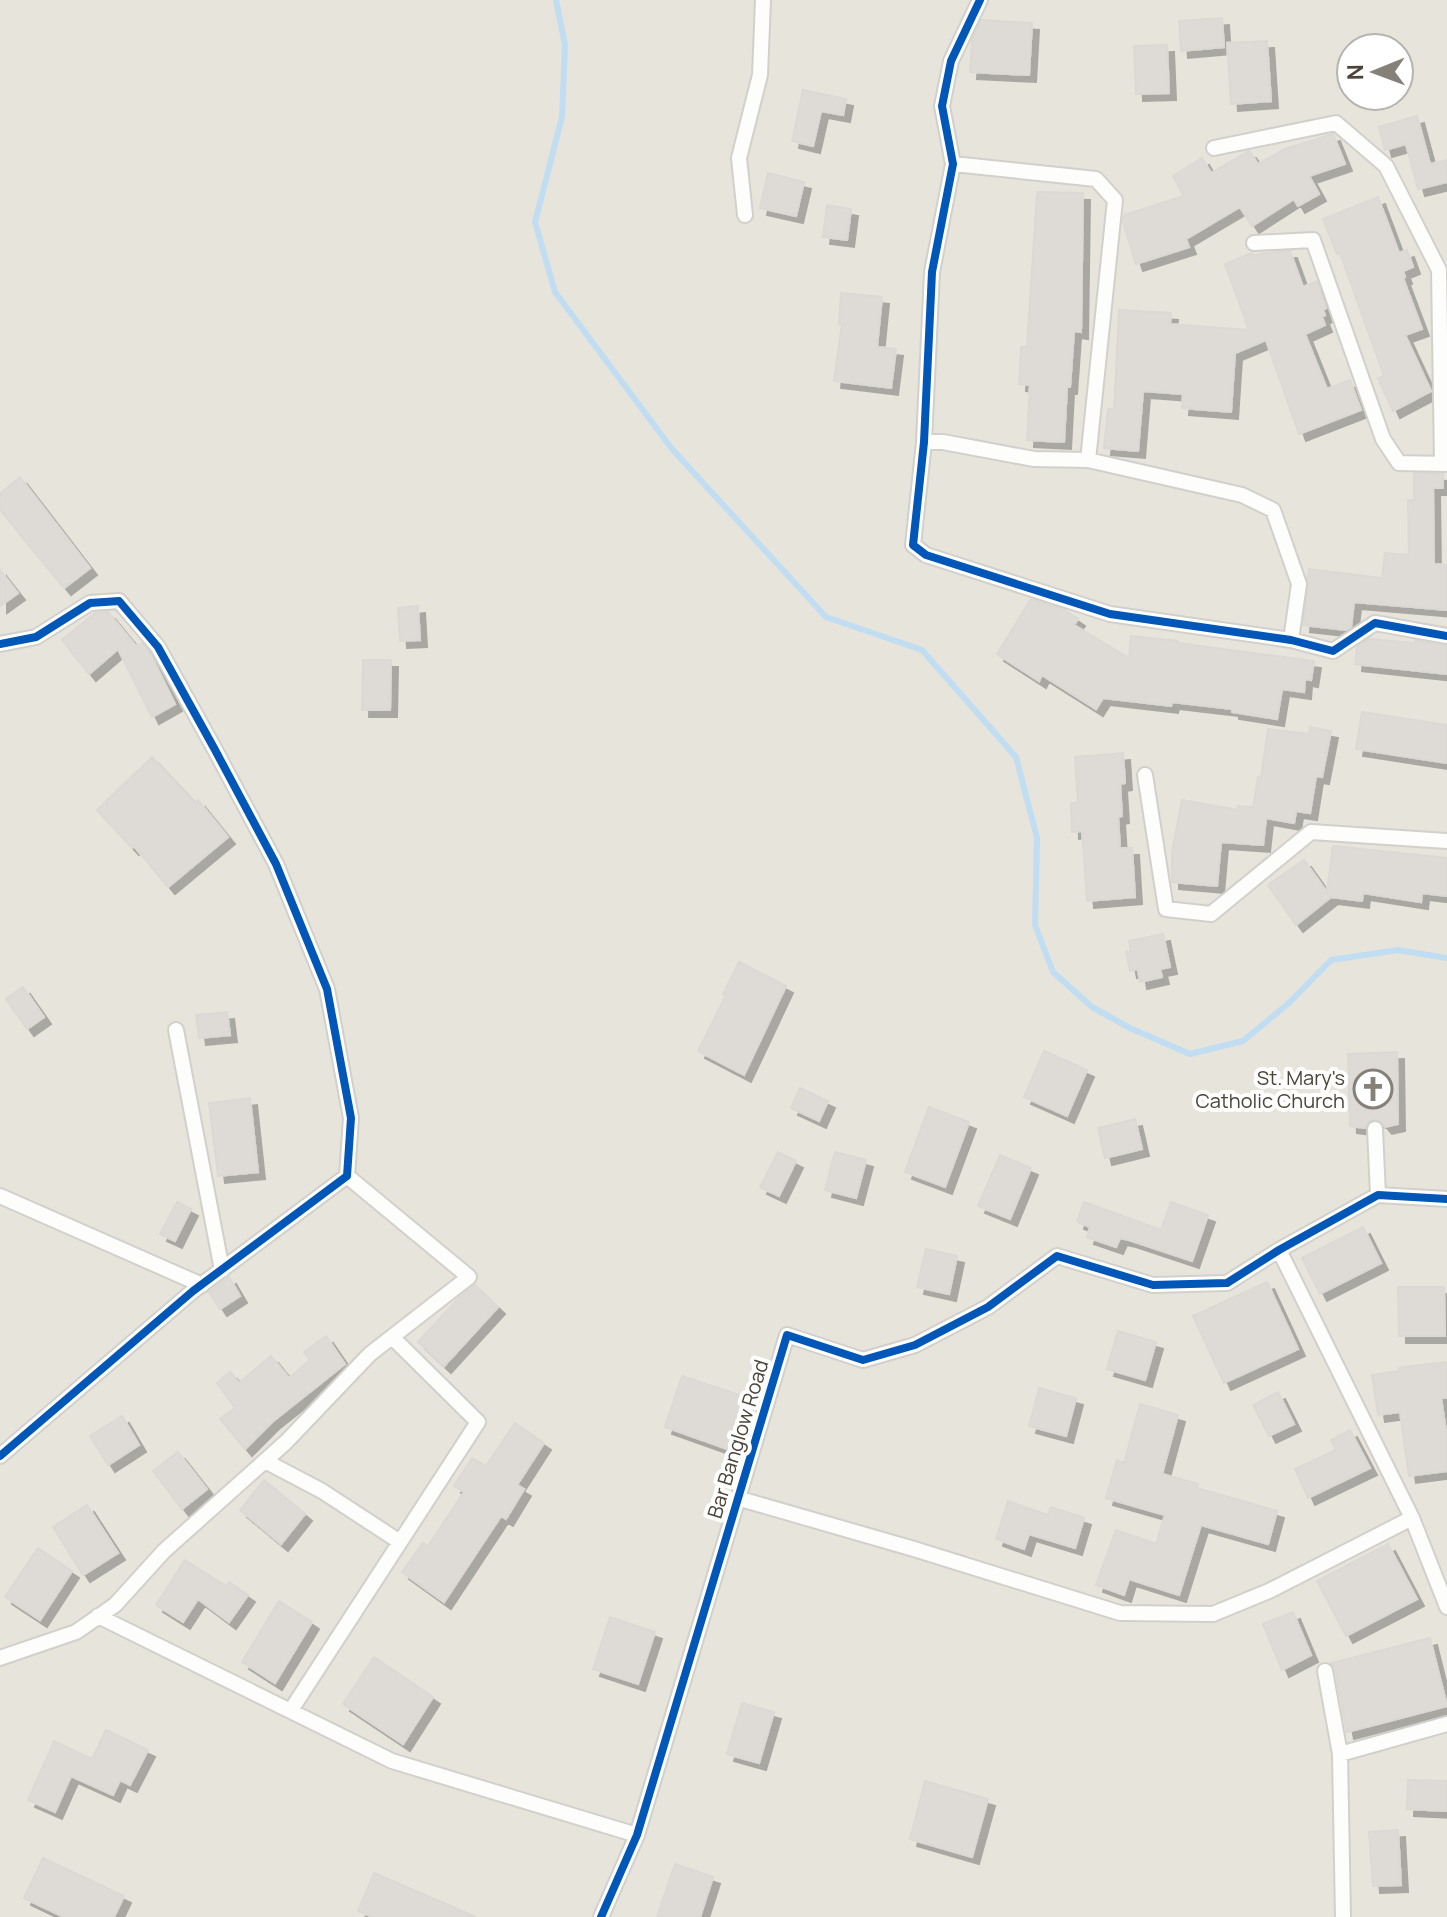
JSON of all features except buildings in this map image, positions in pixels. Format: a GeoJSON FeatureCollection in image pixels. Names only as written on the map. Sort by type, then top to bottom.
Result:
{"type":"FeatureCollection","features":[{"type":"Feature","properties":{"kind":"street"},"geometry":{"type":"LineString","coordinates":[[745,215],[739,158],[760,75],[763,0]]}},
{"type":"Feature","properties":{"kind":"street"},"geometry":{"type":"LineString","coordinates":[[980,0],[951,61],[942,106],[953,164],[932,272],[924,442],[913,545],[926,555],[1110,614],[1291,640],[1333,651],[1375,623],[1447,636]]}},
{"type":"Feature","properties":{"kind":"street"},"geometry":{"type":"LineString","coordinates":[[1214,148],[1336,123],[1386,166],[1439,270],[1445,464],[1399,463],[1383,439],[1313,240],[1254,243]]}},
{"type":"Feature","properties":{"kind":"street"},"geometry":{"type":"LineString","coordinates":[[953,164],[1096,179],[1115,200],[1088,460]]}},
{"type":"Feature","properties":{"kind":"street"},"geometry":{"type":"LineString","coordinates":[[924,442],[943,442],[1034,459],[1088,460],[1242,495],[1273,510],[1299,584],[1291,640]]}},
{"type":"Feature","properties":{"kind":"street"},"geometry":{"type":"LineString","coordinates":[[0,644],[36,637],[90,603],[119,601],[158,647],[276,864],[327,989],[351,1118],[347,1176],[202,1285],[0,1456]]}},
{"type":"Feature","properties":{"kind":"street"},"geometry":{"type":"LineString","coordinates":[[1145,775],[1166,909],[1211,914],[1311,832],[1447,841]]}},
{"type":"Feature","properties":{"kind":"street"},"geometry":{"type":"LineString","coordinates":[[176,1030],[222,1270]]}},
{"type":"Feature","properties":{"kind":"street"},"geometry":{"type":"LineString","coordinates":[[1375,1129],[1378,1195],[1447,1199]]}},
{"type":"Feature","properties":{"kind":"street"},"geometry":{"type":"LineString","coordinates":[[0,1658],[76,1632],[115,1605],[164,1551],[265,1461],[370,1354],[469,1277],[347,1176]]}},
{"type":"Feature","properties":{"kind":"street","name":"Bar Banglow Road"},"geometry":{"type":"LineString","coordinates":[[601,1917],[637,1835],[787,1335],[863,1360],[915,1345],[988,1307],[1057,1256],[1153,1285],[1227,1283],[1378,1195]]}},
{"type":"Feature","properties":{"kind":"street"},"geometry":{"type":"LineString","coordinates":[[0,1196],[202,1285]]}},
{"type":"Feature","properties":{"kind":"street"},"geometry":{"type":"LineString","coordinates":[[1279,1250],[1412,1518],[1447,1607]]}},
{"type":"Feature","properties":{"kind":"street"},"geometry":{"type":"LineString","coordinates":[[291,1710],[478,1422],[392,1337]]}},
{"type":"Feature","properties":{"kind":"street"},"geometry":{"type":"LineString","coordinates":[[265,1461],[322,1491],[400,1542]]}},
{"type":"Feature","properties":{"kind":"street"},"geometry":{"type":"LineString","coordinates":[[737,1498],[1120,1613],[1213,1614],[1269,1591],[1412,1518]]}},
{"type":"Feature","properties":{"kind":"street"},"geometry":{"type":"LineString","coordinates":[[98,1616],[392,1761],[637,1835]]}},
{"type":"Feature","properties":{"kind":"street"},"geometry":{"type":"LineString","coordinates":[[1325,1671],[1340,1754],[1343,1917]]}},
{"type":"Feature","properties":{"kind":"street"},"geometry":{"type":"LineString","coordinates":[[1340,1754],[1447,1724]]}},
{"type":"Feature","properties":{"kind":"shaded area"},"geometry":{"type":"Polygon","coordinates":[[[0,0],[1447,0],[1447,1917],[0,1917],[0,0]]]}},
{"type":"Feature","properties":{"kind":"waterway"},"geometry":{"type":"LineString","coordinates":[[556,0],[565,45],[562,117],[535,222],[555,292],[672,449],[826,617],[922,650],[1016,757],[1037,838],[1035,925],[1053,972],[1092,1007],[1130,1028],[1190,1054],[1243,1041],[1289,1003],[1331,960],[1398,950],[1447,958]]}},
{"type":"Feature","properties":{"kind":"cycle path"},"geometry":{"type":"LineString","coordinates":[[980,0],[951,61],[942,106],[953,164],[932,272],[924,442],[913,545],[926,555],[1110,614],[1291,640],[1333,651],[1375,623],[1447,636]]}},
{"type":"Feature","properties":{"kind":"cycle path"},"geometry":{"type":"LineString","coordinates":[[0,644],[36,637],[90,603],[119,601],[158,647],[276,864],[327,989],[351,1118],[347,1176],[193,1291],[0,1456]]}},
{"type":"Feature","properties":{"kind":"cycle path"},"geometry":{"type":"LineString","coordinates":[[601,1917],[637,1835],[787,1335],[863,1360],[915,1345],[988,1307],[1057,1256],[1153,1285],[1227,1283],[1378,1195],[1447,1199]]}},
{"type":"Feature","properties":{"kind":"place","name":"St. Mary's Catholic Church"},"geometry":{"type":"Point","coordinates":[1373,1089]}}]}
